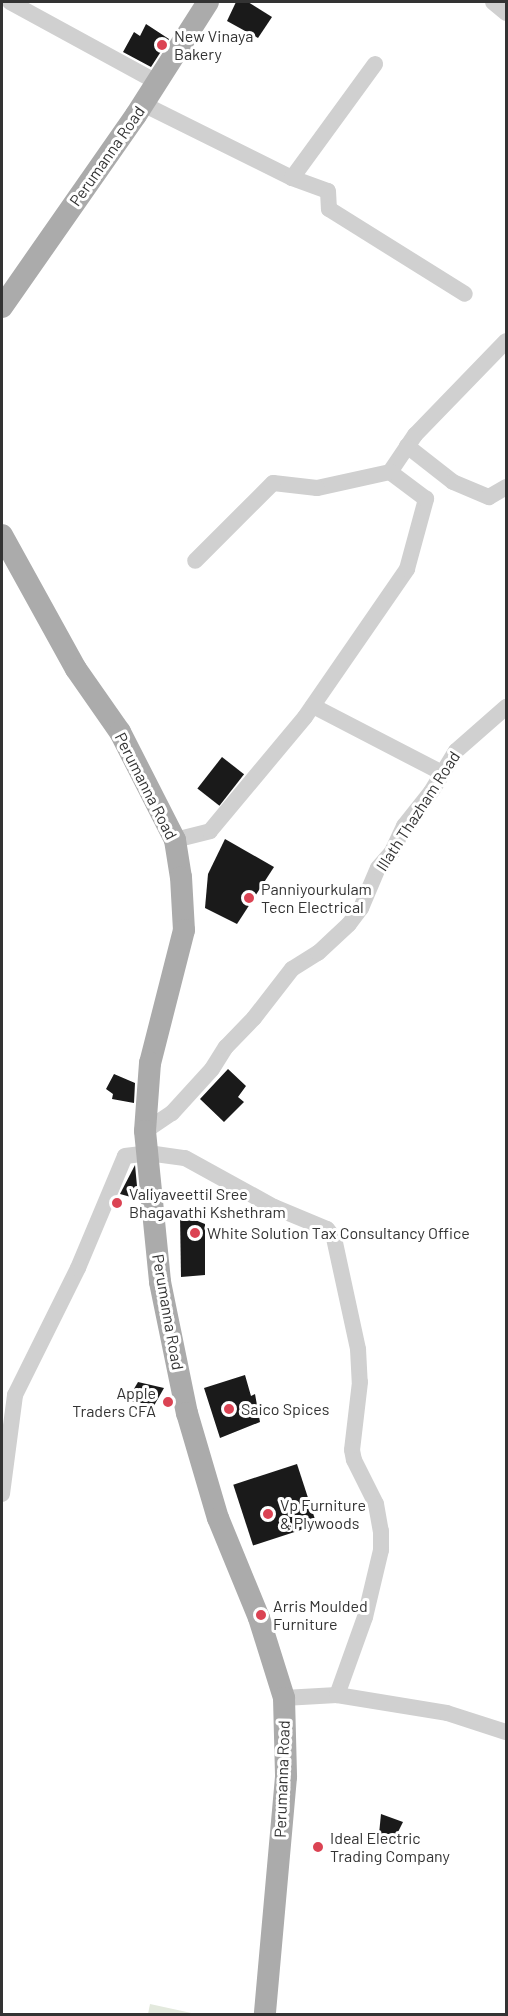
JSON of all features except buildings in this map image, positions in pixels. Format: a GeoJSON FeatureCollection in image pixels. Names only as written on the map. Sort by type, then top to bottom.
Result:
{"type":"FeatureCollection","features":[{"type":"Feature","properties":{"kind":"main road","name":"Perumanna Road"},"geometry":{"type":"LineString","coordinates":[[2,306],[143,104],[208,2]]}},
{"type":"Feature","properties":{"kind":"main road","name":"Perumanna Road"},"geometry":{"type":"LineString","coordinates":[[2,535],[76,669],[120,732],[176,840],[184,930],[150,1063],[147,1142],[160,1282],[187,1413],[218,1518],[259,1618],[284,1698],[286,1777],[265,2014]]}},
{"type":"Feature","properties":{"kind":"street"},"geometry":{"type":"LineString","coordinates":[[10,2],[157,82]]}},
{"type":"Feature","properties":{"kind":"street"},"geometry":{"type":"LineString","coordinates":[[493,2],[507,13]]}},
{"type":"Feature","properties":{"kind":"street"},"geometry":{"type":"LineString","coordinates":[[292,178],[375,64]]}},
{"type":"Feature","properties":{"kind":"street"},"geometry":{"type":"LineString","coordinates":[[143,104],[292,178],[328,191],[328,210],[465,294]]}},
{"type":"Feature","properties":{"kind":"street"},"geometry":{"type":"LineString","coordinates":[[195,561],[273,483],[317,488],[390,472],[415,435],[507,341]]}},
{"type":"Feature","properties":{"kind":"street"},"geometry":{"type":"LineString","coordinates":[[407,446],[453,482],[489,498],[507,487]]}},
{"type":"Feature","properties":{"kind":"street"},"geometry":{"type":"LineString","coordinates":[[176,840],[210,831],[276,755],[313,706],[407,569],[426,499],[390,472]]}},
{"type":"Feature","properties":{"kind":"street"},"geometry":{"type":"LineString","coordinates":[[313,706],[442,773]]}},
{"type":"Feature","properties":{"kind":"street","name":"Illath Thazham Road"},"geometry":{"type":"LineString","coordinates":[[2,1494],[15,1395],[78,1268],[126,1156],[147,1142],[213,1070],[226,1047],[255,1018],[292,969],[318,953],[349,924],[361,908],[378,868],[392,852],[404,826],[431,792],[456,751],[503,717]]}},
{"type":"Feature","properties":{"kind":"street"},"geometry":{"type":"LineString","coordinates":[[147,1142],[193,1162],[274,1208],[327,1229],[334,1238],[358,1349],[360,1382],[352,1450],[354,1460],[376,1504],[381,1550],[365,1617],[337,1695]]}},
{"type":"Feature","properties":{"kind":"street"},"geometry":{"type":"LineString","coordinates":[[284,1698],[337,1695],[447,1713],[507,1732]]}},
{"type":"Feature","properties":{"kind":"shaded area"},"geometry":{"type":"Polygon","coordinates":[[[150,2004],[196,2014],[148,2014],[150,2004]]]}},
{"type":"Feature","properties":{"kind":"place","name":"New Vinaya Bakery"},"geometry":{"type":"Point","coordinates":[162,45]}},
{"type":"Feature","properties":{"kind":"place","name":"Panniyourkulam Tecn Electrical"},"geometry":{"type":"Point","coordinates":[249,898]}},
{"type":"Feature","properties":{"kind":"place","name":"Valiyaveettil Sree Bhagavathi Kshethram"},"geometry":{"type":"Point","coordinates":[117,1203]}},
{"type":"Feature","properties":{"kind":"place","name":"White Solution Tax Consultancy Office"},"geometry":{"type":"Point","coordinates":[195,1233]}},
{"type":"Feature","properties":{"kind":"place","name":"Apple Traders CFA"},"geometry":{"type":"Point","coordinates":[168,1402]}},
{"type":"Feature","properties":{"kind":"place","name":"Saico Spices"},"geometry":{"type":"Point","coordinates":[229,1409]}},
{"type":"Feature","properties":{"kind":"place","name":"Vp Furniture & Plywoods"},"geometry":{"type":"Point","coordinates":[268,1514]}},
{"type":"Feature","properties":{"kind":"place","name":"Arris Moulded Furniture"},"geometry":{"type":"Point","coordinates":[261,1615]}},
{"type":"Feature","properties":{"kind":"place","name":"Ideal Electric Trading Company"},"geometry":{"type":"Point","coordinates":[318,1847]}}]}
